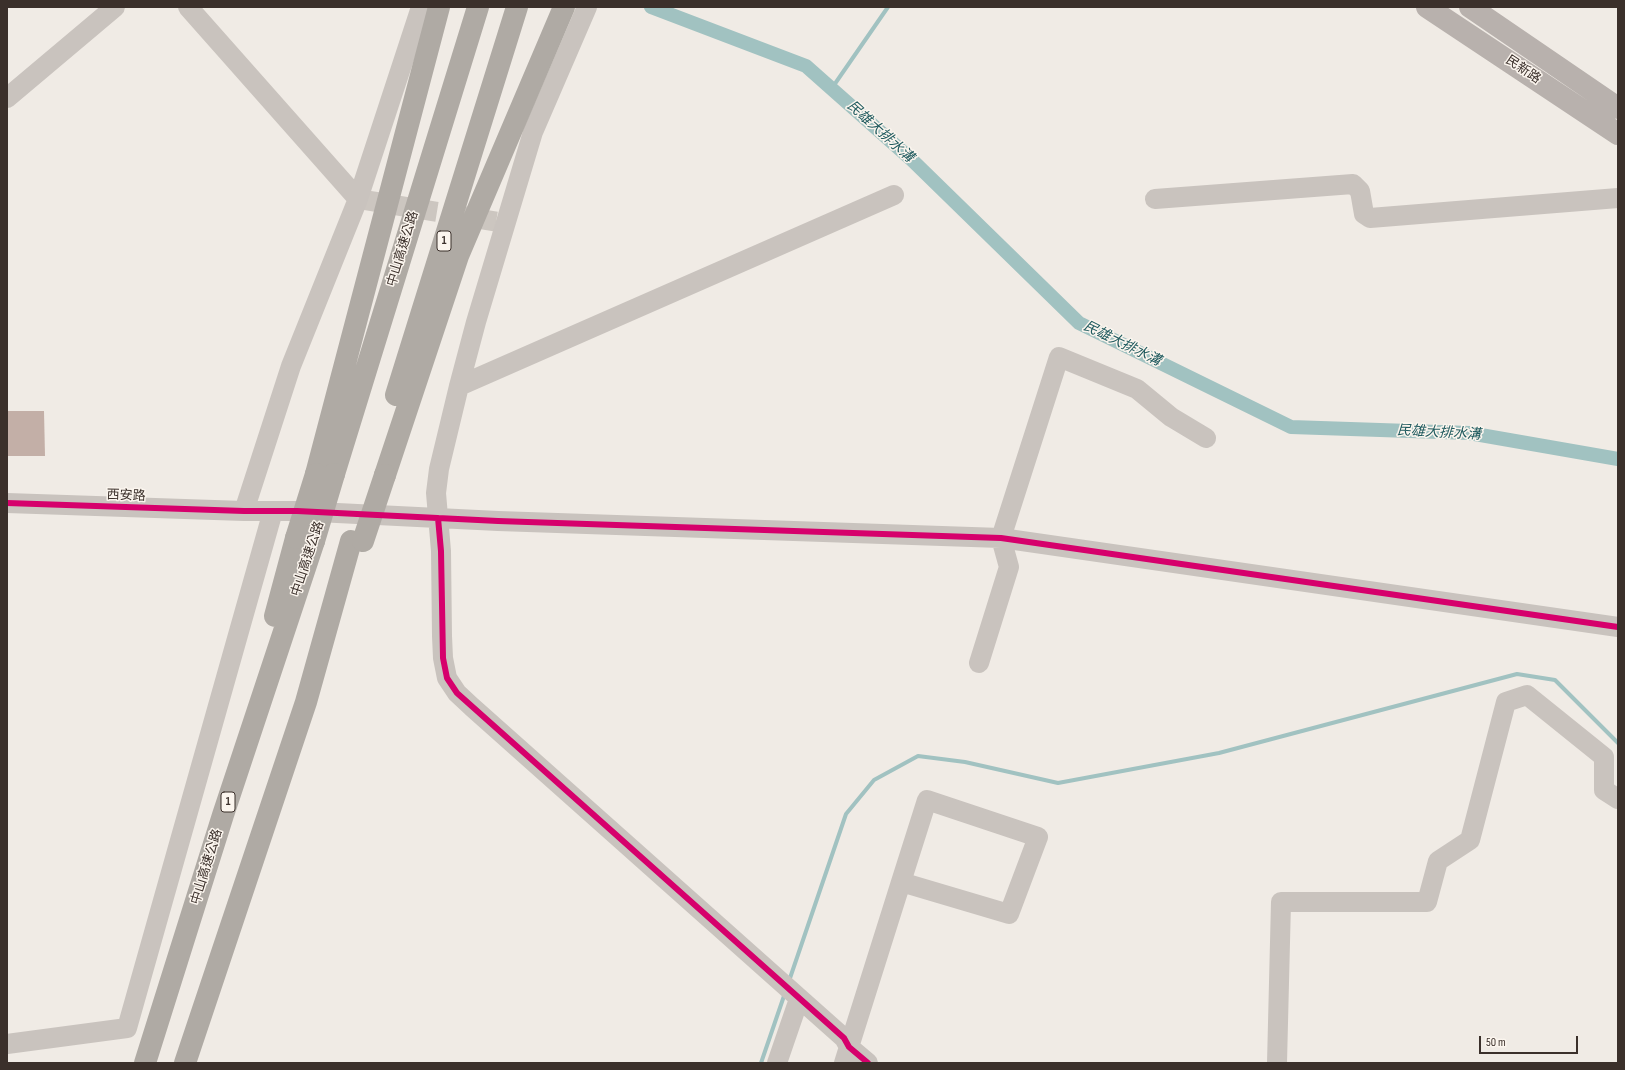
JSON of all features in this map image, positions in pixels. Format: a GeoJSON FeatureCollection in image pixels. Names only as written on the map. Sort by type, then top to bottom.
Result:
{"type":"FeatureCollection","features":[{"type":"Feature","properties":{"kind":"highway"},"geometry":{"type":"LineString","coordinates":[[325,474],[439,7]]}},
{"type":"Feature","properties":{"kind":"highway","name":"中山高速公路"},"geometry":{"type":"LineString","coordinates":[[145,1063],[223,815],[262,700],[263,664],[305,540],[325,474],[478,7]]}},
{"type":"Feature","properties":{"kind":"highway","name":"1"},"geometry":{"type":"LineString","coordinates":[[185,1063],[306,702],[378,475],[517,7]]}},
{"type":"Feature","properties":{"kind":"highway"},"geometry":{"type":"LineString","coordinates":[[378,475],[458,256],[573,12]]}},
{"type":"Feature","properties":{"kind":"main road","name":"民新路"},"geometry":{"type":"LineString","coordinates":[[1427,7],[1618,134]]}},
{"type":"Feature","properties":{"kind":"main road","name":"民新路"},"geometry":{"type":"LineString","coordinates":[[1470,7],[1618,108]]}},
{"type":"Feature","properties":{"kind":"street"},"geometry":{"type":"LineString","coordinates":[[7,98],[115,7]]}},
{"type":"Feature","properties":{"kind":"street"},"geometry":{"type":"LineString","coordinates":[[188,7],[358,199]]}},
{"type":"Feature","properties":{"kind":"street"},"geometry":{"type":"LineString","coordinates":[[244,511],[291,366],[358,199],[421,7]]}},
{"type":"Feature","properties":{"kind":"street"},"geometry":{"type":"LineString","coordinates":[[573,12],[533,132],[505,223],[459,386],[438,469],[436,493],[441,551],[443,658],[447,678],[457,693],[844,1038],[847,1055]]}},
{"type":"Feature","properties":{"kind":"street"},"geometry":{"type":"LineString","coordinates":[[1155,199],[1353,184],[1360,191],[1364,214],[1370,218],[1618,198]]}},
{"type":"Feature","properties":{"kind":"street"},"geometry":{"type":"LineString","coordinates":[[459,386],[894,195]]}},
{"type":"Feature","properties":{"kind":"street"},"geometry":{"type":"LineString","coordinates":[[979,664],[1009,567],[1001,538],[1059,357],[1137,389],[1170,416],[1206,438]]}},
{"type":"Feature","properties":{"kind":"street","name":"西安路"},"geometry":{"type":"LineString","coordinates":[[7,503],[274,511],[514,522],[1001,538],[1618,627]]}},
{"type":"Feature","properties":{"kind":"street"},"geometry":{"type":"LineString","coordinates":[[7,1044],[127,1028],[274,511]]}},
{"type":"Feature","properties":{"kind":"street"},"geometry":{"type":"LineString","coordinates":[[1277,1063],[1281,902],[1427,902],[1438,861],[1470,840],[1506,702],[1527,695],[1604,757],[1604,790],[1618,799]]}},
{"type":"Feature","properties":{"kind":"street"},"geometry":{"type":"LineString","coordinates":[[847,1055],[926,800],[1038,837],[1009,914],[901,882]]}},
{"type":"Feature","properties":{"kind":"street"},"geometry":{"type":"LineString","coordinates":[[777,1063],[791,992]]}},
{"type":"Feature","properties":{"kind":"street"},"geometry":{"type":"LineString","coordinates":[[847,1055],[868,1063]]}},
{"type":"Feature","properties":{"kind":"building"},"geometry":{"type":"Polygon","coordinates":[[[7,411],[44,411],[45,456],[7,456],[7,411]]]}},
{"type":"Feature","properties":{"kind":"waterway","name":"民雄大排水溝"},"geometry":{"type":"LineString","coordinates":[[651,7],[806,66],[912,160],[1079,323],[1291,427],[1469,433],[1618,459]]}},
{"type":"Feature","properties":{"kind":"waterway"},"geometry":{"type":"LineString","coordinates":[[832,88],[888,7]]}},
{"type":"Feature","properties":{"kind":"waterway"},"geometry":{"type":"LineString","coordinates":[[789,981],[846,814],[874,780],[918,756],[965,762],[1058,783],[1219,753],[1517,674],[1555,680],[1618,743]]}},
{"type":"Feature","properties":{"kind":"waterway"},"geometry":{"type":"LineString","coordinates":[[761,1063],[785,993]]}},
{"type":"Feature","properties":{"kind":"tunnel"},"geometry":{"type":"LineString","coordinates":[[358,199],[505,223]]}},
{"type":"Feature","properties":{"kind":"cycle path"},"geometry":{"type":"LineString","coordinates":[[7,503],[244,511],[297,511],[498,521],[1001,538],[1618,627]]}},
{"type":"Feature","properties":{"kind":"cycle path"},"geometry":{"type":"LineString","coordinates":[[438,518],[441,551],[443,658],[447,678],[457,693],[844,1038],[849,1047],[868,1063]]}}]}
